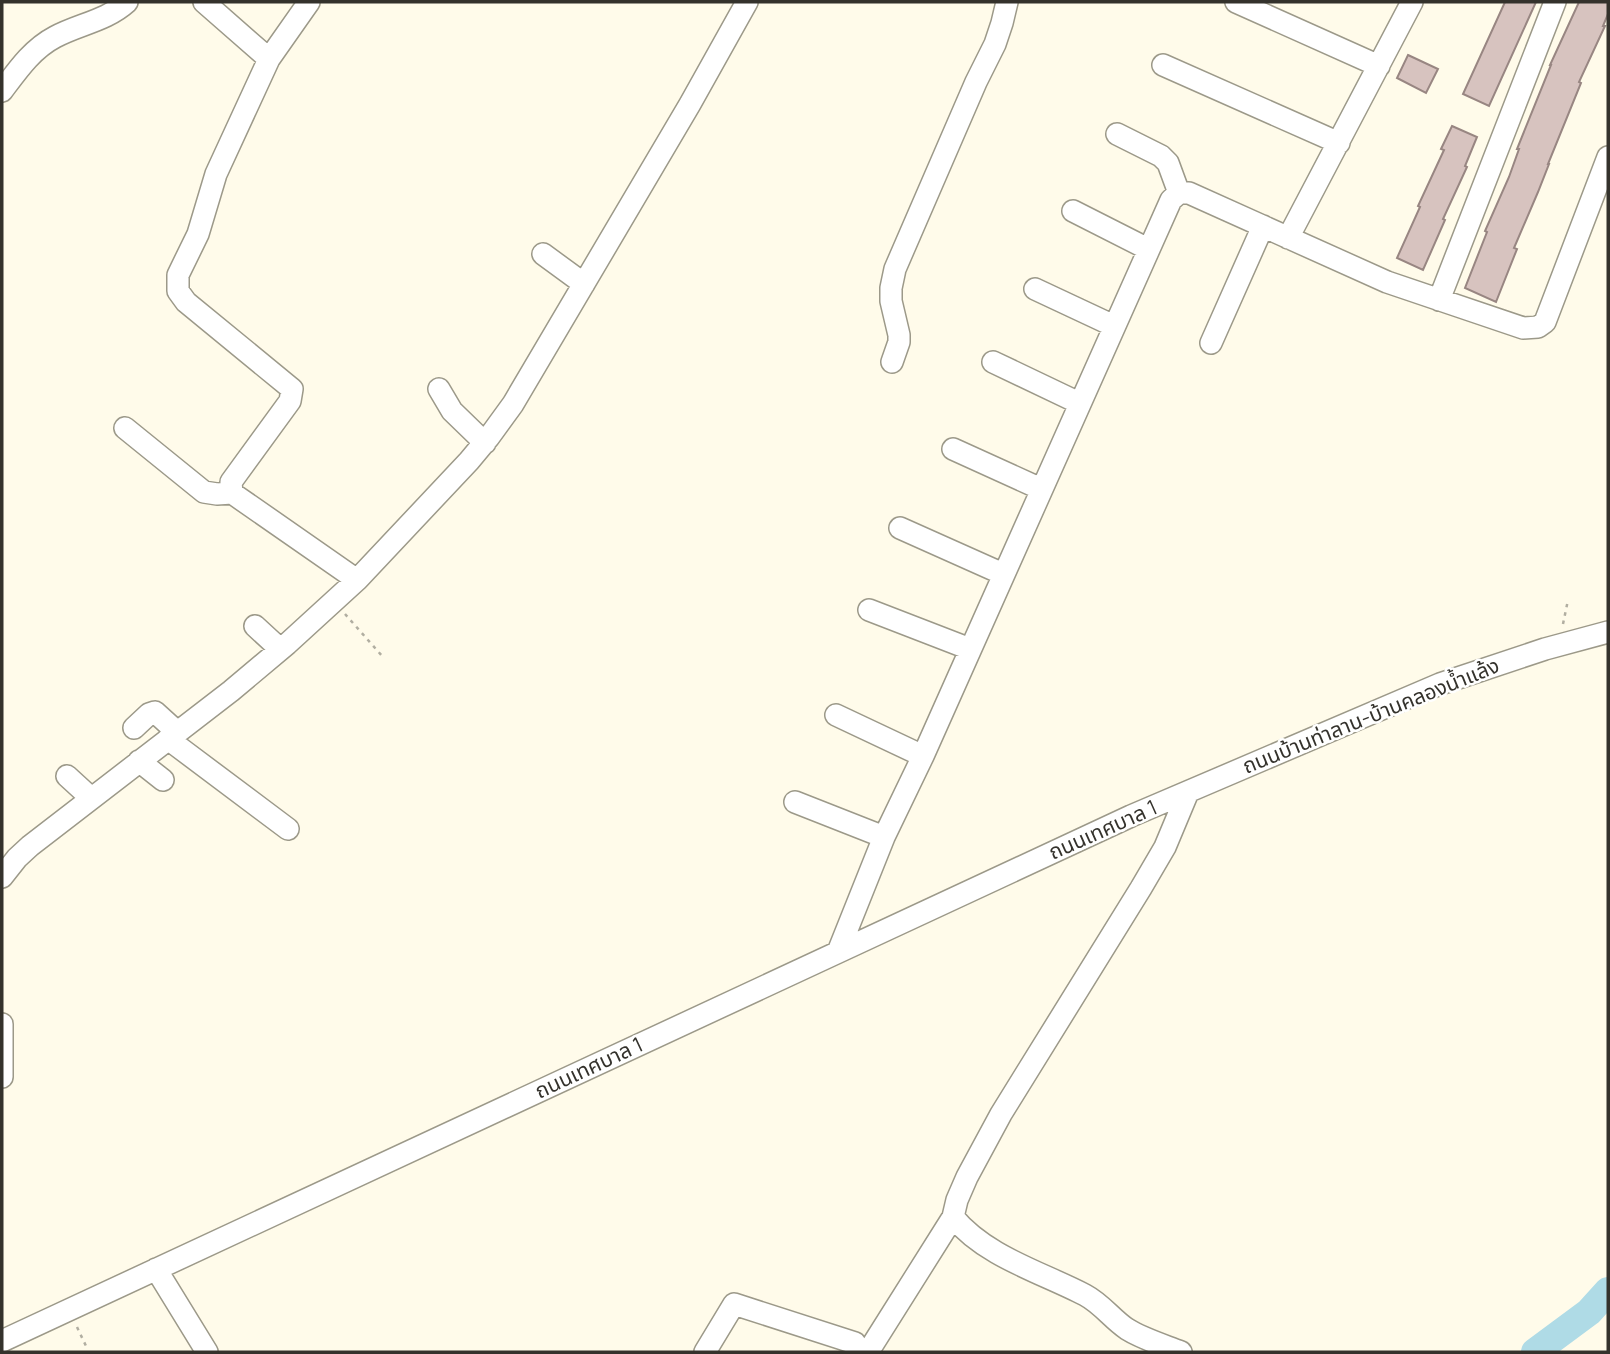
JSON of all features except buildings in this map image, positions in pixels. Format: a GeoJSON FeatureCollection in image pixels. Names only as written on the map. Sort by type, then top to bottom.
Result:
{"type":"FeatureCollection","features":[{"type":"Feature","properties":{"kind":"street"},"geometry":{"type":"LineString","coordinates":[[2,91],[41,45],[56,36],[106,17],[127,2]]}},
{"type":"Feature","properties":{"kind":"street"},"geometry":{"type":"LineString","coordinates":[[204,2],[269,59]]}},
{"type":"Feature","properties":{"kind":"street"},"geometry":{"type":"LineString","coordinates":[[232,494],[231,482],[290,401],[292,389],[186,302],[178,291],[178,275],[198,234],[216,174],[269,59],[309,2]]}},
{"type":"Feature","properties":{"kind":"street"},"geometry":{"type":"LineString","coordinates":[[2,877],[30,845],[231,691],[334,601],[357,580],[485,443],[513,404],[747,2]]}},
{"type":"Feature","properties":{"kind":"street"},"geometry":{"type":"LineString","coordinates":[[892,362],[900,335],[891,301],[895,269],[995,44],[1007,2]]}},
{"type":"Feature","properties":{"kind":"street"},"geometry":{"type":"LineString","coordinates":[[1236,2],[1379,66]]}},
{"type":"Feature","properties":{"kind":"street"},"geometry":{"type":"LineString","coordinates":[[1288,238],[1412,2]]}},
{"type":"Feature","properties":{"kind":"street"},"geometry":{"type":"LineString","coordinates":[[1439,300],[1555,2]]}},
{"type":"Feature","properties":{"kind":"street"},"geometry":{"type":"LineString","coordinates":[[1163,65],[1339,143]]}},
{"type":"Feature","properties":{"kind":"street"},"geometry":{"type":"LineString","coordinates":[[1117,134],[1161,156],[1168,163],[1179,193]]}},
{"type":"Feature","properties":{"kind":"street"},"geometry":{"type":"LineString","coordinates":[[838,952],[884,837],[923,756],[1171,200],[1179,193],[1189,192],[1387,282],[1523,328],[1538,327],[1545,322],[1608,158]]}},
{"type":"Feature","properties":{"kind":"street"},"geometry":{"type":"LineString","coordinates":[[1073,211],[1148,248]]}},
{"type":"Feature","properties":{"kind":"street"},"geometry":{"type":"LineString","coordinates":[[1211,343],[1262,226]]}},
{"type":"Feature","properties":{"kind":"street"},"geometry":{"type":"LineString","coordinates":[[543,254],[584,284]]}},
{"type":"Feature","properties":{"kind":"street"},"geometry":{"type":"LineString","coordinates":[[1035,289],[1114,326]]}},
{"type":"Feature","properties":{"kind":"street"},"geometry":{"type":"LineString","coordinates":[[993,362],[1079,403]]}},
{"type":"Feature","properties":{"kind":"street"},"geometry":{"type":"LineString","coordinates":[[439,389],[452,411],[485,443]]}},
{"type":"Feature","properties":{"kind":"street"},"geometry":{"type":"LineString","coordinates":[[125,428],[204,492],[232,494],[357,580]]}},
{"type":"Feature","properties":{"kind":"street"},"geometry":{"type":"LineString","coordinates":[[953,449],[1041,489]]}},
{"type":"Feature","properties":{"kind":"street"},"geometry":{"type":"LineString","coordinates":[[900,528],[1003,574]]}},
{"type":"Feature","properties":{"kind":"street"},"geometry":{"type":"LineString","coordinates":[[869,610],[970,649]]}},
{"type":"Feature","properties":{"kind":"street"},"geometry":{"type":"LineString","coordinates":[[255,626],[280,649]]}},
{"type":"Feature","properties":{"kind":"street","name":"ถนนบ้านท่าลาน-บ้านคลองน้ำแล้ง"},"geometry":{"type":"LineString","coordinates":[[1182,794],[1440,684],[1480,669],[1608,632]]}},
{"type":"Feature","properties":{"kind":"street"},"geometry":{"type":"LineString","coordinates":[[134,728],[155,712],[173,735],[288,829]]}},
{"type":"Feature","properties":{"kind":"street"},"geometry":{"type":"LineString","coordinates":[[835,715],[923,756]]}},
{"type":"Feature","properties":{"kind":"street"},"geometry":{"type":"LineString","coordinates":[[139,761],[163,780]]}},
{"type":"Feature","properties":{"kind":"street"},"geometry":{"type":"LineString","coordinates":[[66,776],[91,798]]}},
{"type":"Feature","properties":{"kind":"street"},"geometry":{"type":"LineString","coordinates":[[705,1352],[734,1304],[861,1348],[953,1217],[967,1177],[1001,1114],[1165,847],[1182,794]]}},
{"type":"Feature","properties":{"kind":"street","name":"ถนนเทศบาล 1"},"geometry":{"type":"LineString","coordinates":[[2,1341],[1182,794]]}},
{"type":"Feature","properties":{"kind":"street"},"geometry":{"type":"LineString","coordinates":[[795,802],[884,837]]}},
{"type":"Feature","properties":{"kind":"street"},"geometry":{"type":"LineString","coordinates":[[2,1024],[2,1077]]}},
{"type":"Feature","properties":{"kind":"street"},"geometry":{"type":"LineString","coordinates":[[953,1217],[973,1238],[996,1252],[1100,1304],[1130,1331],[1181,1352]]}},
{"type":"Feature","properties":{"kind":"street"},"geometry":{"type":"LineString","coordinates":[[156,1269],[207,1352]]}},
{"type":"Feature","properties":{"kind":"path"},"geometry":{"type":"LineString","coordinates":[[1559,645],[1568,600]]}},
{"type":"Feature","properties":{"kind":"path"},"geometry":{"type":"LineString","coordinates":[[334,601],[383,657]]}},
{"type":"Feature","properties":{"kind":"waterway"},"geometry":{"type":"LineString","coordinates":[[1535,1352],[1589,1312],[1608,1291]]}}]}
